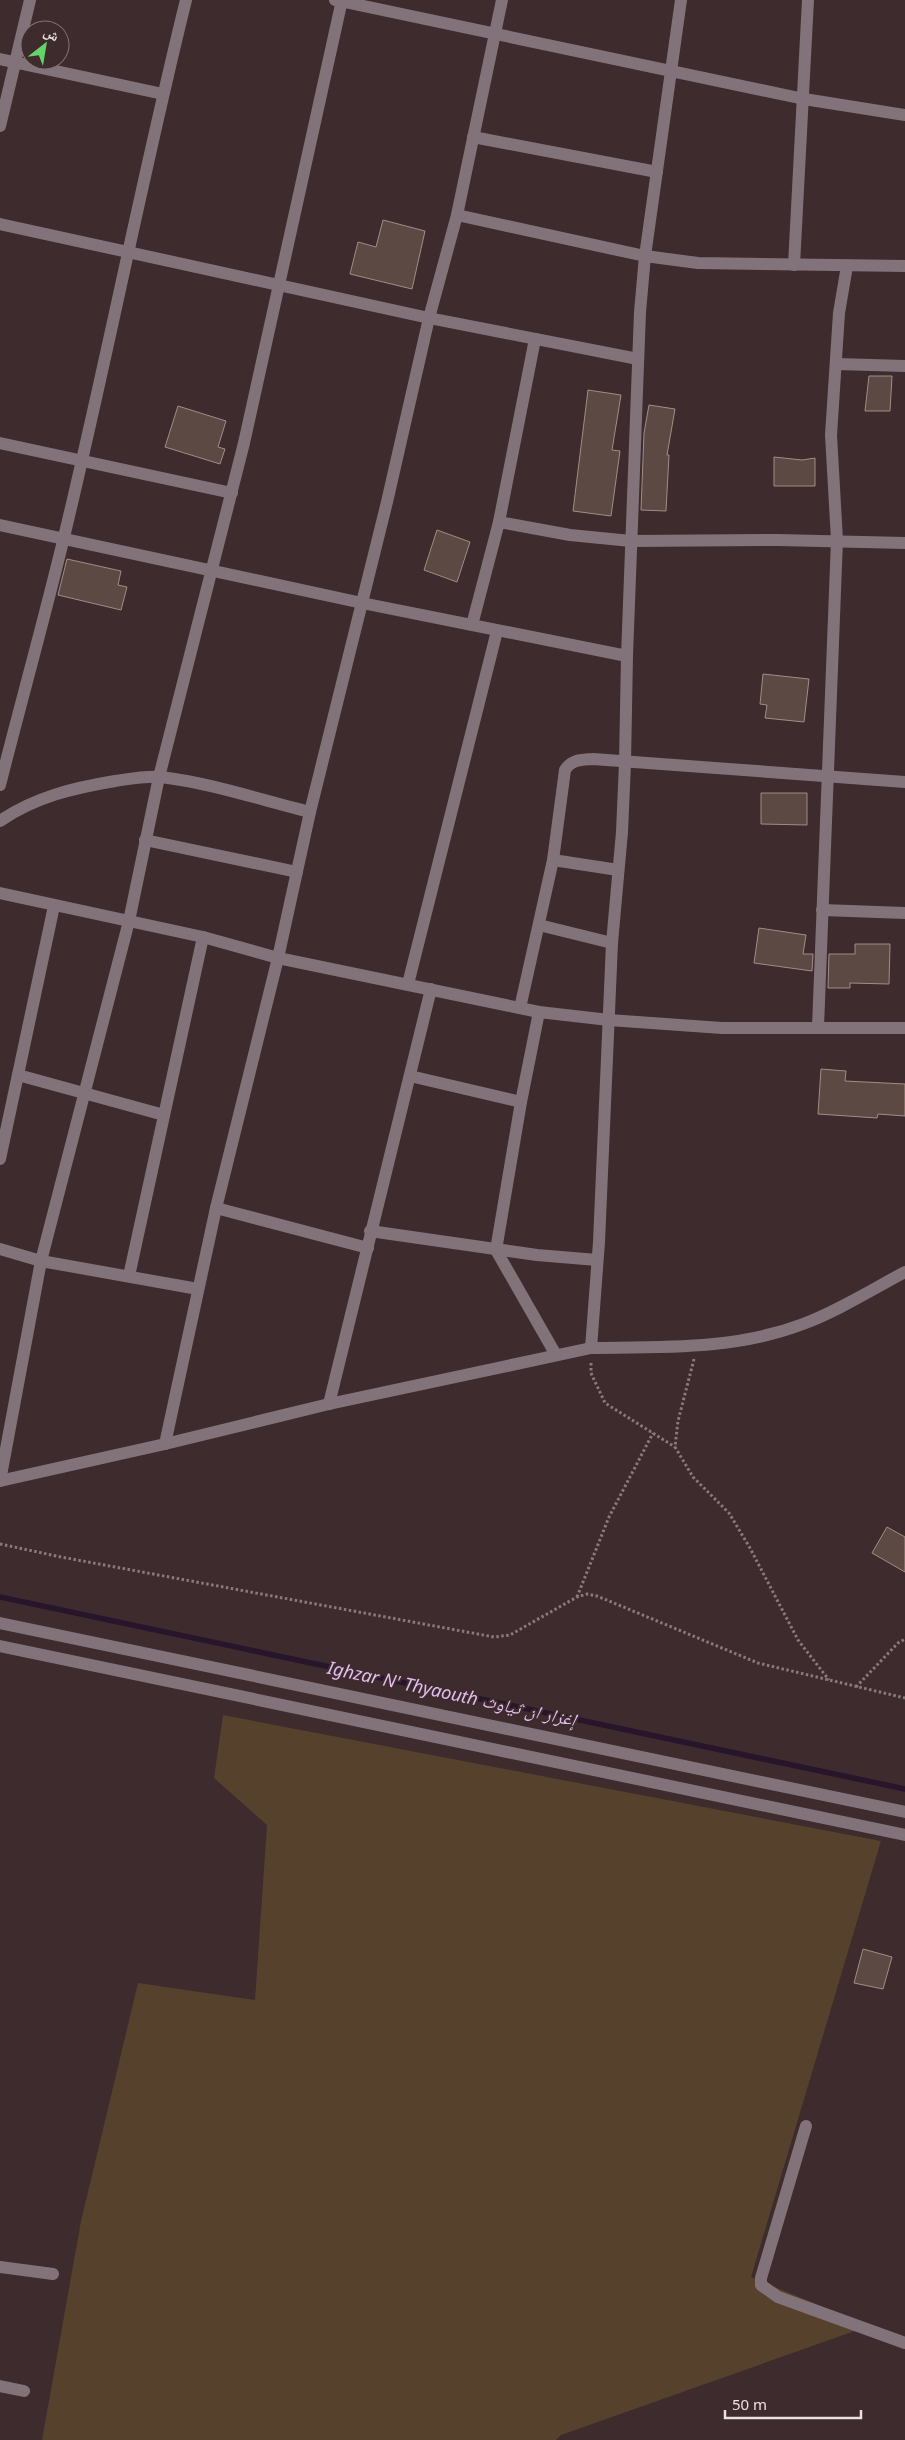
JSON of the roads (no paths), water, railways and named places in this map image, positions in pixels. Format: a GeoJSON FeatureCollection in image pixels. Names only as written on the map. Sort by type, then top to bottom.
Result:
{"type":"FeatureCollection","features":[{"type":"Feature","properties":{"kind":"street"},"geometry":{"type":"LineString","coordinates":[[0,126],[30,0]]}},
{"type":"Feature","properties":{"kind":"street"},"geometry":{"type":"LineString","coordinates":[[0,785],[64,538],[163,94],[186,0]]}},
{"type":"Feature","properties":{"kind":"street"},"geometry":{"type":"LineString","coordinates":[[905,115],[804,98],[671,71],[340,0],[280,285],[232,493],[159,777],[129,921],[41,1262],[0,1481],[329,1404],[591,1348],[698,1347],[763,1335],[802,1324],[840,1307],[905,1272]]}},
{"type":"Feature","properties":{"kind":"street"},"geometry":{"type":"LineString","coordinates":[[164,1444],[216,1208],[278,958],[310,812],[362,603],[429,318],[457,215],[502,0]]}},
{"type":"Feature","properties":{"kind":"street"},"geometry":{"type":"LineString","coordinates":[[591,1348],[612,943],[625,763],[638,359],[645,256],[681,0]]}},
{"type":"Feature","properties":{"kind":"street"},"geometry":{"type":"LineString","coordinates":[[794,265],[808,0]]}},
{"type":"Feature","properties":{"kind":"street"},"geometry":{"type":"LineString","coordinates":[[0,59],[163,94]]}},
{"type":"Feature","properties":{"kind":"street"},"geometry":{"type":"LineString","coordinates":[[473,137],[657,172]]}},
{"type":"Feature","properties":{"kind":"street"},"geometry":{"type":"LineString","coordinates":[[457,215],[645,256],[698,263],[905,266]]}},
{"type":"Feature","properties":{"kind":"street"},"geometry":{"type":"LineString","coordinates":[[0,224],[429,318],[638,359]]}},
{"type":"Feature","properties":{"kind":"street"},"geometry":{"type":"LineString","coordinates":[[818,1027],[837,540],[831,435],[839,313],[846,266]]}},
{"type":"Feature","properties":{"kind":"street"},"geometry":{"type":"LineString","coordinates":[[472,625],[499,522],[535,339]]}},
{"type":"Feature","properties":{"kind":"street"},"geometry":{"type":"LineString","coordinates":[[837,364],[905,366]]}},
{"type":"Feature","properties":{"kind":"street"},"geometry":{"type":"LineString","coordinates":[[0,443],[81,462],[232,493]]}},
{"type":"Feature","properties":{"kind":"street"},"geometry":{"type":"LineString","coordinates":[[499,522],[570,535],[631,541],[837,540],[905,543]]}},
{"type":"Feature","properties":{"kind":"street"},"geometry":{"type":"LineString","coordinates":[[0,525],[362,603],[627,656]]}},
{"type":"Feature","properties":{"kind":"street"},"geometry":{"type":"LineString","coordinates":[[408,984],[497,631]]}},
{"type":"Feature","properties":{"kind":"street"},"geometry":{"type":"LineString","coordinates":[[520,1008],[553,860],[565,770],[569,764],[577,760],[593,759],[828,778],[905,782]]}},
{"type":"Feature","properties":{"kind":"street"},"geometry":{"type":"LineString","coordinates":[[0,821],[20,807],[50,795],[90,785],[159,777],[192,783],[310,812]]}},
{"type":"Feature","properties":{"kind":"street"},"geometry":{"type":"LineString","coordinates":[[145,840],[296,872]]}},
{"type":"Feature","properties":{"kind":"street"},"geometry":{"type":"LineString","coordinates":[[553,860],[618,870]]}},
{"type":"Feature","properties":{"kind":"street"},"geometry":{"type":"LineString","coordinates":[[0,893],[203,937],[278,958],[539,1012],[609,1020],[722,1028],[905,1028]]}},
{"type":"Feature","properties":{"kind":"street"},"geometry":{"type":"LineString","coordinates":[[0,1159],[54,906]]}},
{"type":"Feature","properties":{"kind":"street"},"geometry":{"type":"LineString","coordinates":[[822,910],[905,913]]}},
{"type":"Feature","properties":{"kind":"street"},"geometry":{"type":"LineString","coordinates":[[539,925],[612,943]]}},
{"type":"Feature","properties":{"kind":"street"},"geometry":{"type":"LineString","coordinates":[[129,1276],[203,937]]}},
{"type":"Feature","properties":{"kind":"street"},"geometry":{"type":"LineString","coordinates":[[329,1404],[431,989]]}},
{"type":"Feature","properties":{"kind":"street"},"geometry":{"type":"LineString","coordinates":[[539,1012],[521,1102],[496,1250],[556,1355]]}},
{"type":"Feature","properties":{"kind":"street"},"geometry":{"type":"LineString","coordinates":[[18,1075],[164,1116]]}},
{"type":"Feature","properties":{"kind":"street"},"geometry":{"type":"LineString","coordinates":[[410,1076],[521,1102]]}},
{"type":"Feature","properties":{"kind":"street"},"geometry":{"type":"LineString","coordinates":[[216,1208],[368,1248]]}},
{"type":"Feature","properties":{"kind":"street"},"geometry":{"type":"LineString","coordinates":[[370,1231],[496,1250],[596,1260]]}},
{"type":"Feature","properties":{"kind":"street"},"geometry":{"type":"LineString","coordinates":[[0,1249],[41,1262],[198,1289]]}},
{"type":"Feature","properties":{"kind":"street"},"geometry":{"type":"LineString","coordinates":[[0,1623],[905,1812]]}},
{"type":"Feature","properties":{"kind":"street"},"geometry":{"type":"LineString","coordinates":[[0,1646],[905,1835]]}},
{"type":"Feature","properties":{"kind":"street"},"geometry":{"type":"LineString","coordinates":[[806,2126],[761,2278],[762,2285],[778,2297],[905,2342]]}},
{"type":"Feature","properties":{"kind":"street"},"geometry":{"type":"LineString","coordinates":[[0,2267],[53,2274]]}},
{"type":"Feature","properties":{"kind":"street"},"geometry":{"type":"LineString","coordinates":[[0,2386],[24,2391]]}},
{"type":"Feature","properties":{"kind":"waterway","name":"Ighzar N' Thyaouth إغزار ان ثياوث"},"geometry":{"type":"LineString","coordinates":[[0,1597],[905,1789]]}}]}
